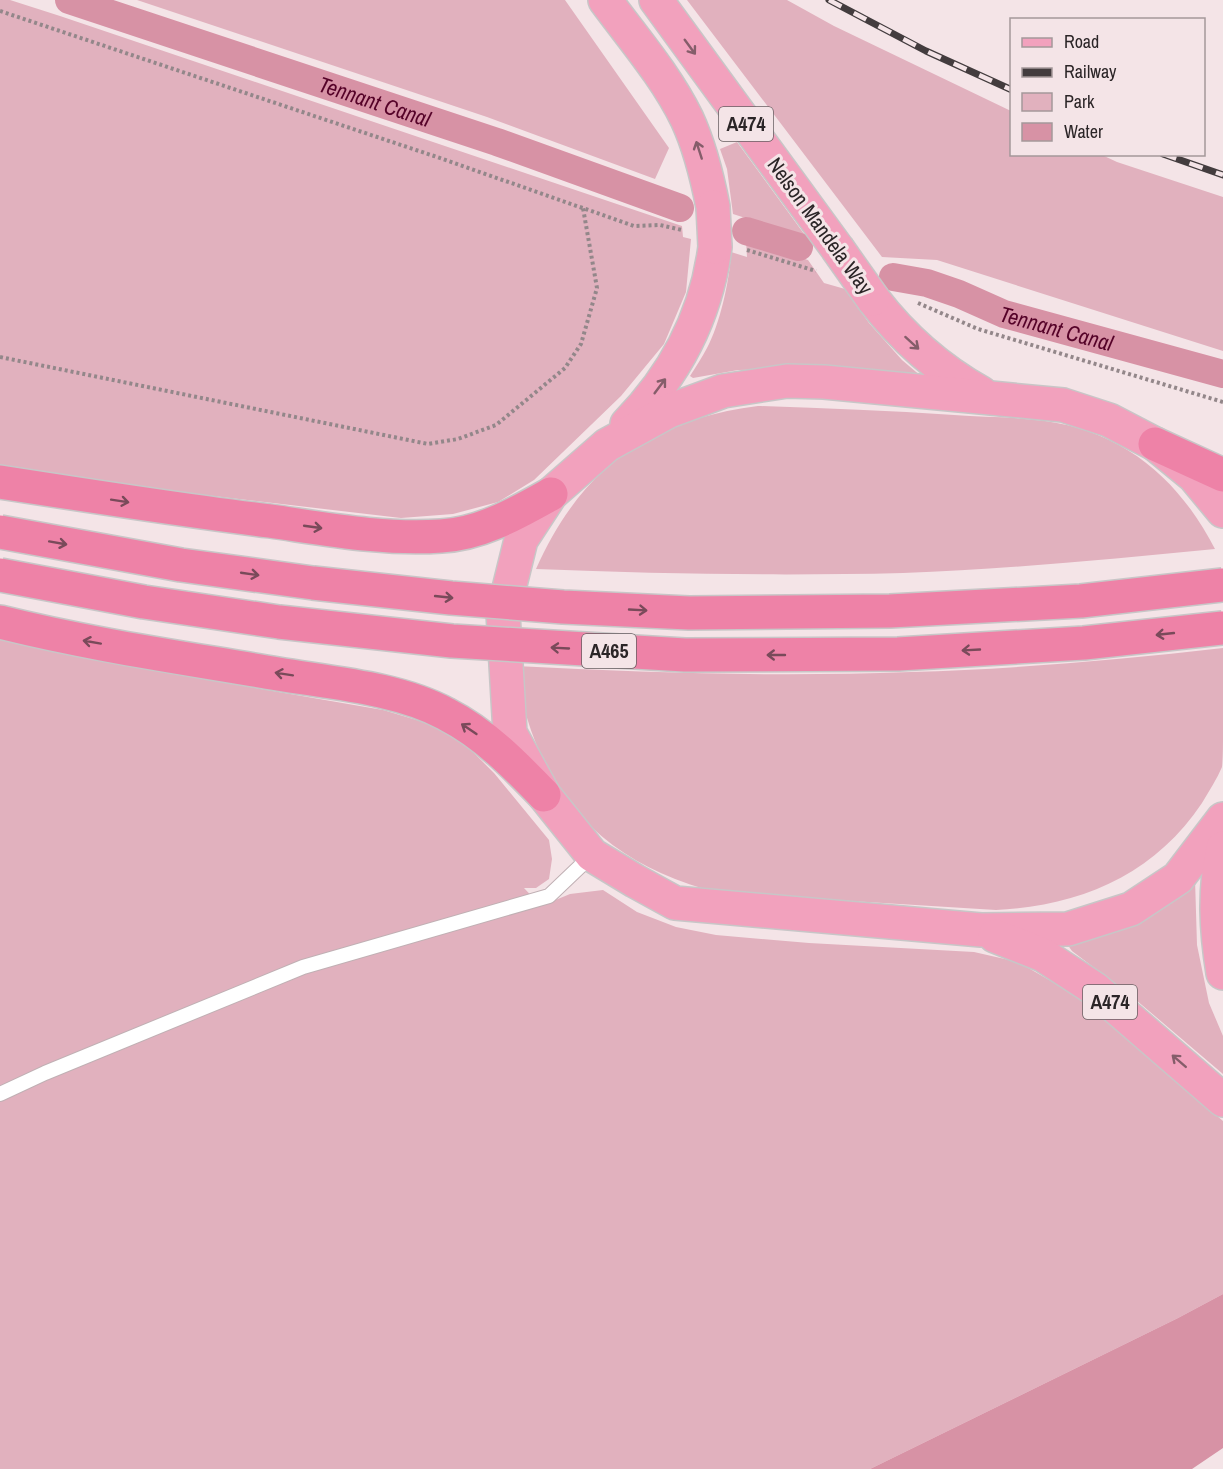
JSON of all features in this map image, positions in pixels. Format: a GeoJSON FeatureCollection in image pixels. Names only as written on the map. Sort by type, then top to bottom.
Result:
{"type":"FeatureCollection","features":[{"type":"Feature","properties":{"kind":"highway"},"geometry":{"type":"LineString","coordinates":[[1155,444],[1223,475]]}},
{"type":"Feature","properties":{"kind":"highway"},"geometry":{"type":"LineString","coordinates":[[0,483],[315,528],[403,536],[443,536],[477,528],[508,518],[551,494]]}},
{"type":"Feature","properties":{"kind":"highway","name":"A465"},"geometry":{"type":"LineString","coordinates":[[0,532],[180,565],[313,583],[563,607],[677,612],[902,610],[1081,601],[1223,585]]}},
{"type":"Feature","properties":{"kind":"highway","name":"A465"},"geometry":{"type":"LineString","coordinates":[[0,575],[144,602],[279,622],[452,641],[685,655],[909,653],[1084,643],[1223,628]]}},
{"type":"Feature","properties":{"kind":"highway"},"geometry":{"type":"LineString","coordinates":[[0,622],[49,634],[338,684],[422,703],[447,714],[504,754],[544,795]]}},
{"type":"Feature","properties":{"kind":"main road","name":"A474"},"geometry":{"type":"LineString","coordinates":[[605,0],[671,92],[698,144],[707,174],[713,207],[714,247],[712,271],[704,300],[691,334],[673,369],[645,406],[607,445]]}},
{"type":"Feature","properties":{"kind":"main road","name":"Nelson Mandela Way"},"geometry":{"type":"LineString","coordinates":[[656,0],[826,260],[873,298],[903,335],[922,352],[944,370],[989,398]]}},
{"type":"Feature","properties":{"kind":"main road"},"geometry":{"type":"LineString","coordinates":[[1223,511],[1194,476],[1155,444],[1109,420],[1062,405],[824,382],[787,381],[723,391],[694,400],[607,445],[551,494],[521,540],[502,613],[510,733],[544,795],[592,855],[675,903],[981,930],[1068,929],[1131,909],[1178,878],[1223,819]]}},
{"type":"Feature","properties":{"kind":"main road"},"geometry":{"type":"LineString","coordinates":[[1223,848],[1218,872],[1216,930],[1223,973]]}},
{"type":"Feature","properties":{"kind":"main road","name":"A474"},"geometry":{"type":"LineString","coordinates":[[981,930],[1043,955],[1095,989],[1223,1100]]}},
{"type":"Feature","properties":{"kind":"lane"},"geometry":{"type":"LineString","coordinates":[[0,1094],[45,1073],[303,967],[549,896],[592,855]]}},
{"type":"Feature","properties":{"kind":"path"},"geometry":{"type":"LineString","coordinates":[[0,11],[434,156],[634,226],[660,225],[682,230]]}},
{"type":"Feature","properties":{"kind":"path"},"geometry":{"type":"LineString","coordinates":[[0,357],[428,444],[458,439],[496,424],[565,368],[580,344],[597,288],[583,208]]}},
{"type":"Feature","properties":{"kind":"path"},"geometry":{"type":"LineString","coordinates":[[747,250],[826,260]]}},
{"type":"Feature","properties":{"kind":"path"},"geometry":{"type":"LineString","coordinates":[[914,302],[978,329],[1223,402]]}},
{"type":"Feature","properties":{"kind":"green space"},"geometry":{"type":"Polygon","coordinates":[[[0,0],[10,0],[60,16],[682,226],[683,237],[691,239],[686,292],[664,344],[621,396],[534,480],[498,502],[453,514],[401,518],[179,492],[0,465],[0,0]]]}},
{"type":"Feature","properties":{"kind":"green space"},"geometry":{"type":"Polygon","coordinates":[[[137,0],[565,0],[669,148],[655,179],[487,117],[137,0]]]}},
{"type":"Feature","properties":{"kind":"green space"},"geometry":{"type":"Polygon","coordinates":[[[687,0],[787,0],[834,26],[1010,111],[1010,156],[1104,156],[1223,197],[1223,351],[937,260],[882,257],[687,0]]]}},
{"type":"Feature","properties":{"kind":"green space"},"geometry":{"type":"Polygon","coordinates":[[[737,142],[807,238],[733,214],[727,169],[720,149],[737,142]]]}},
{"type":"Feature","properties":{"kind":"green space"},"geometry":{"type":"Polygon","coordinates":[[[746,241],[808,260],[824,283],[845,289],[869,323],[902,360],[922,377],[786,369],[738,370],[693,378],[690,376],[707,348],[716,327],[726,288],[731,252],[747,257],[746,241]]]}},
{"type":"Feature","properties":{"kind":"green space"},"geometry":{"type":"Polygon","coordinates":[[[758,406],[1011,418],[1045,421],[1074,427],[1124,448],[1146,463],[1184,501],[1201,524],[1215,549],[1021,566],[903,573],[720,574],[536,569],[554,534],[574,503],[597,477],[623,455],[652,437],[684,423],[719,413],[758,406]]]}},
{"type":"Feature","properties":{"kind":"green space"},"geometry":{"type":"Polygon","coordinates":[[[0,636],[83,658],[383,710],[447,732],[466,745],[494,773],[549,840],[552,859],[549,879],[536,888],[524,888],[541,906],[570,894],[603,890],[637,912],[676,927],[716,935],[809,943],[974,952],[1018,962],[1077,996],[1223,1121],[1223,1294],[870,1469],[0,1469],[0,636]]]}},
{"type":"Feature","properties":{"kind":"green space"},"geometry":{"type":"Polygon","coordinates":[[[1223,648],[1222,767],[1202,803],[1183,828],[1161,850],[1112,882],[1057,902],[996,910],[720,893],[677,880],[640,862],[607,841],[579,814],[556,784],[538,749],[525,710],[516,666],[714,674],[950,671],[1106,660],[1223,648]]]}},
{"type":"Feature","properties":{"kind":"green space"},"geometry":{"type":"Polygon","coordinates":[[[1195,879],[1197,945],[1209,1003],[1223,1036],[1223,1074],[1129,994],[1072,951],[1067,944],[1195,879]]]}},
{"type":"Feature","properties":{"kind":"water"},"geometry":{"type":"Polygon","coordinates":[[[1223,1294],[1223,1448],[1192,1469],[870,1469],[1178,1318],[1223,1294]]]}},
{"type":"Feature","properties":{"kind":"waterway","name":"Tennant Canal"},"geometry":{"type":"LineString","coordinates":[[69,0],[497,142],[680,208]]}},
{"type":"Feature","properties":{"kind":"waterway","name":"Tennant Canal"},"geometry":{"type":"LineString","coordinates":[[746,231],[799,247]]}},
{"type":"Feature","properties":{"kind":"waterway","name":"Tennant Canal"},"geometry":{"type":"LineString","coordinates":[[893,277],[927,283],[1004,314],[1223,374]]}},
{"type":"Feature","properties":{"kind":"railway"},"geometry":{"type":"LineString","coordinates":[[829,0],[926,51],[1010,89]]}},
{"type":"Feature","properties":{"kind":"railway"},"geometry":{"type":"LineString","coordinates":[[1169,156],[1223,175]]}}]}
